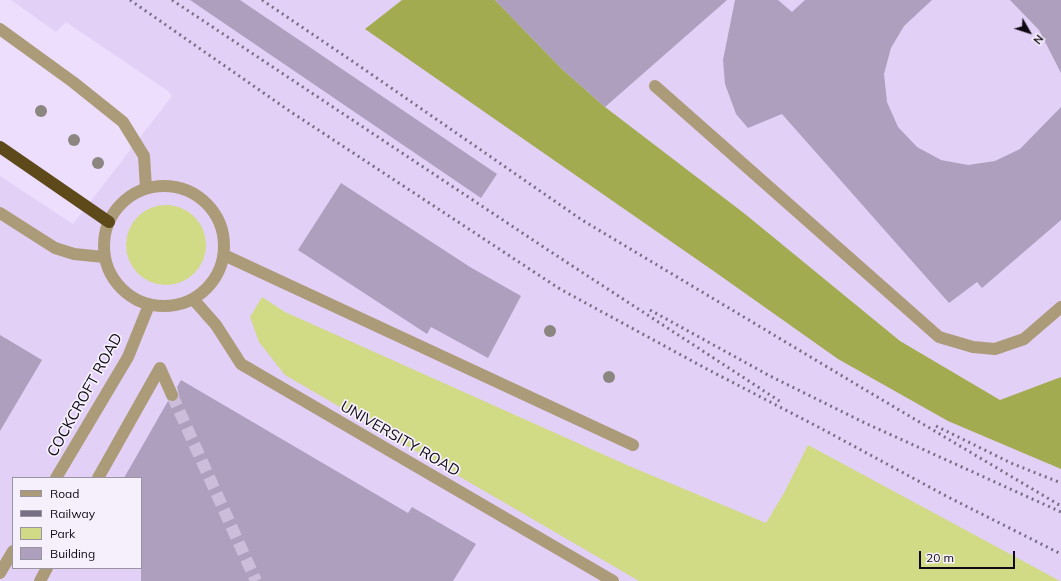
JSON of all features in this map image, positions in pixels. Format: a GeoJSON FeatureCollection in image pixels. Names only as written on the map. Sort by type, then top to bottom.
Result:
{"type":"FeatureCollection","features":[{"type":"Feature","properties":{"kind":"highway"},"geometry":{"type":"LineString","coordinates":[[0,147],[109,222]]}},
{"type":"Feature","properties":{"kind":"street"},"geometry":{"type":"LineString","coordinates":[[0,29],[73,82],[123,122],[144,156],[146,188]]}},
{"type":"Feature","properties":{"kind":"street"},"geometry":{"type":"LineString","coordinates":[[655,86],[939,337],[973,347],[995,349],[1024,338],[1061,307]]}},
{"type":"Feature","properties":{"kind":"street"},"geometry":{"type":"LineString","coordinates":[[174,186],[186,190],[198,196],[209,205],[222,229],[224,255],[220,269],[214,281],[205,292],[193,300],[183,304],[160,307],[149,305],[133,299],[119,288],[110,273],[104,257],[104,239],[109,222],[115,211],[124,201],[146,188],[174,186]]}},
{"type":"Feature","properties":{"kind":"street"},"geometry":{"type":"LineString","coordinates":[[0,213],[55,248],[74,254],[104,257]]}},
{"type":"Feature","properties":{"kind":"street"},"geometry":{"type":"LineString","coordinates":[[224,255],[633,445]]}},
{"type":"Feature","properties":{"kind":"street","name":"UNIVERSITY ROAD"},"geometry":{"type":"LineString","coordinates":[[193,300],[216,325],[241,364],[613,581]]}},
{"type":"Feature","properties":{"kind":"street","name":"COCKCROFT ROAD"},"geometry":{"type":"LineString","coordinates":[[57,477],[128,357],[149,305]]}},
{"type":"Feature","properties":{"kind":"street"},"geometry":{"type":"LineString","coordinates":[[99,477],[160,368],[172,395]]}},
{"type":"Feature","properties":{"kind":"street"},"geometry":{"type":"LineString","coordinates":[[0,573],[12,553]]}},
{"type":"Feature","properties":{"kind":"street"},"geometry":{"type":"LineString","coordinates":[[40,581],[46,569]]}},
{"type":"Feature","properties":{"kind":"shaded area"},"geometry":{"type":"Polygon","coordinates":[[[11,0],[1061,0],[1061,581],[0,581],[0,176],[73,224],[172,96],[168,91],[66,22],[56,32],[11,0]]]}},
{"type":"Feature","properties":{"kind":"green space"},"geometry":{"type":"Polygon","coordinates":[[[402,0],[495,0],[562,69],[605,107],[745,214],[900,341],[1000,400],[1061,377],[1061,469],[948,421],[838,359],[365,29],[402,0]]]}},
{"type":"Feature","properties":{"kind":"green space"},"geometry":{"type":"Polygon","coordinates":[[[166,205],[181,208],[194,217],[203,230],[206,245],[203,260],[194,273],[181,282],[166,285],[151,282],[138,273],[129,260],[126,245],[129,230],[138,217],[151,208],[166,205]]]}},
{"type":"Feature","properties":{"kind":"green space"},"geometry":{"type":"Polygon","coordinates":[[[262,297],[285,312],[629,466],[766,523],[784,493],[808,445],[1060,581],[639,581],[285,375],[259,342],[250,317],[262,297]]]}},
{"type":"Feature","properties":{"kind":"building"},"geometry":{"type":"Polygon","coordinates":[[[190,0],[240,0],[497,174],[481,198],[190,0]]]}},
{"type":"Feature","properties":{"kind":"building"},"geometry":{"type":"Polygon","coordinates":[[[495,0],[727,0],[605,107],[562,69],[495,0]]]}},
{"type":"Feature","properties":{"kind":"building"},"geometry":{"type":"Polygon","coordinates":[[[735,0],[778,0],[792,12],[805,0],[932,0],[904,26],[891,48],[884,74],[887,102],[898,127],[917,147],[941,160],[968,165],[995,161],[1020,149],[1061,107],[1061,220],[982,288],[977,282],[949,303],[782,114],[748,128],[736,114],[725,84],[723,60],[735,0]]]}},
{"type":"Feature","properties":{"kind":"building"},"geometry":{"type":"Polygon","coordinates":[[[1010,0],[1061,0],[1061,73],[1039,30],[1010,0]]]}},
{"type":"Feature","properties":{"kind":"building"},"geometry":{"type":"Polygon","coordinates":[[[341,183],[470,267],[521,296],[488,358],[431,327],[427,334],[298,250],[341,183]]]}},
{"type":"Feature","properties":{"kind":"building"},"geometry":{"type":"Polygon","coordinates":[[[0,335],[42,360],[0,431],[0,335]]]}},
{"type":"Feature","properties":{"kind":"building"},"geometry":{"type":"Polygon","coordinates":[[[181,380],[408,513],[412,507],[476,544],[453,581],[141,581],[142,477],[125,477],[168,401],[175,402],[178,399],[179,395],[177,387],[181,380]]]}},
{"type":"Feature","properties":{"kind":"tunnel"},"geometry":{"type":"LineString","coordinates":[[172,395],[256,581]]}},
{"type":"Feature","properties":{"kind":"railway"},"geometry":{"type":"LineString","coordinates":[[130,0],[291,112],[560,289],[948,497],[1061,554]]}},
{"type":"Feature","properties":{"kind":"railway"},"geometry":{"type":"LineString","coordinates":[[172,0],[551,252],[781,402]]}},
{"type":"Feature","properties":{"kind":"railway"},"geometry":{"type":"LineString","coordinates":[[262,0],[582,220],[1061,506]]}},
{"type":"Feature","properties":{"kind":"railway"},"geometry":{"type":"LineString","coordinates":[[650,310],[770,376],[865,423],[1061,512]]}},
{"type":"Feature","properties":{"kind":"railway"},"geometry":{"type":"LineString","coordinates":[[936,426],[1011,463],[1061,483]]}}]}
